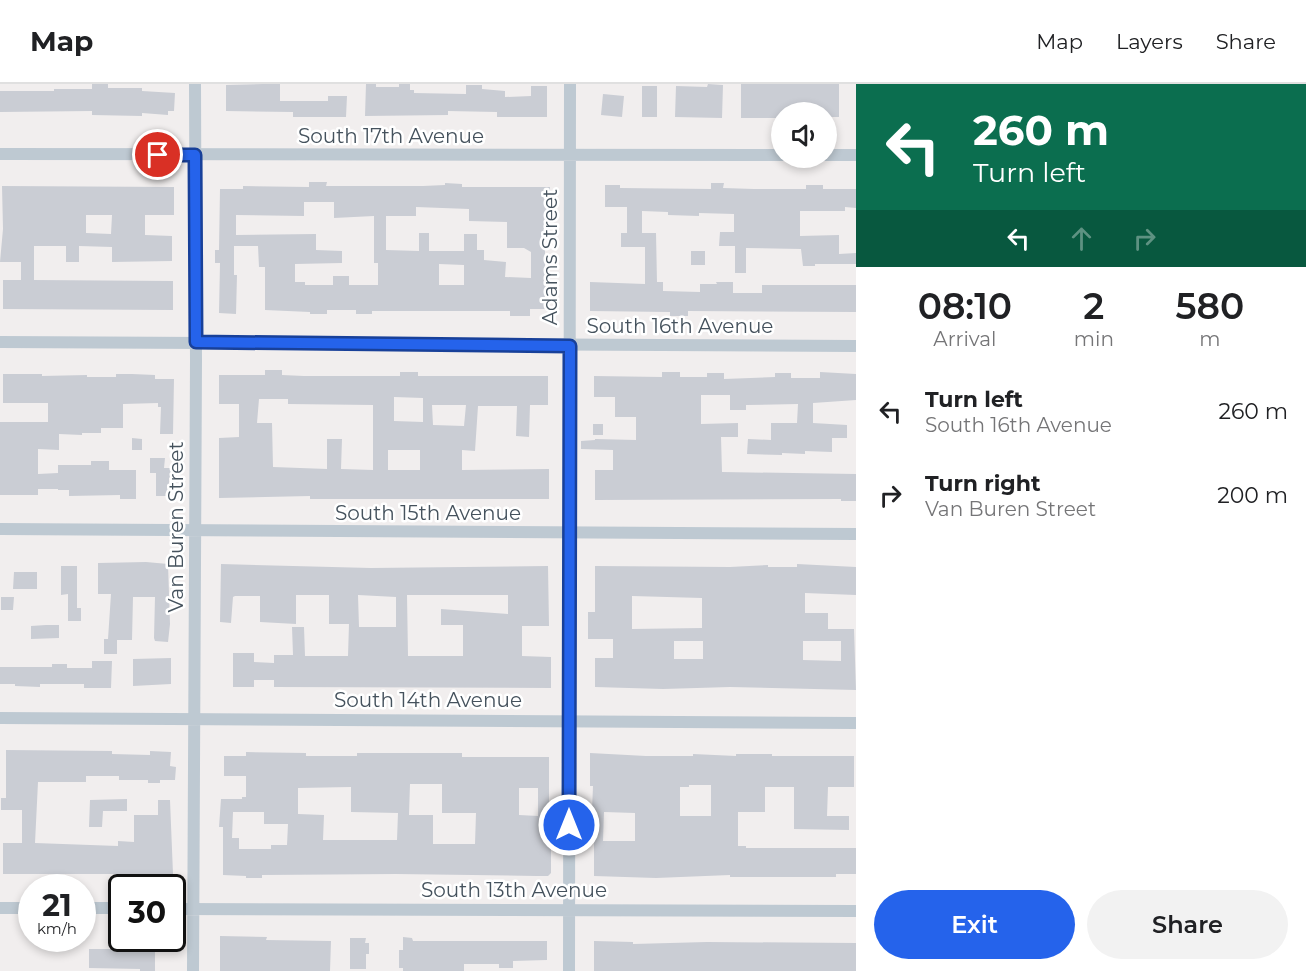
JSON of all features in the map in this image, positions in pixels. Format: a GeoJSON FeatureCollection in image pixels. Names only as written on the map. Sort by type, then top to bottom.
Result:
{"type":"FeatureCollection","features":[{"type":"Feature","properties":{"kind":"street","name":"Van Buren Street"},"geometry":{"type":"LineString","coordinates":[[194,971],[195,84]]}},
{"type":"Feature","properties":{"kind":"street","name":"Adams Street"},"geometry":{"type":"LineString","coordinates":[[569,971],[570,84]]}},
{"type":"Feature","properties":{"kind":"street","name":"South 17th Avenue"},"geometry":{"type":"LineString","coordinates":[[0,154],[771,155]]}},
{"type":"Feature","properties":{"kind":"street"},"geometry":{"type":"LineString","coordinates":[[837,155],[856,155]]}},
{"type":"Feature","properties":{"kind":"street","name":"South 16th Avenue"},"geometry":{"type":"LineString","coordinates":[[0,342],[856,346]]}},
{"type":"Feature","properties":{"kind":"street","name":"South 15th Avenue"},"geometry":{"type":"LineString","coordinates":[[0,529],[856,534]]}},
{"type":"Feature","properties":{"kind":"street","name":"South 14th Avenue"},"geometry":{"type":"LineString","coordinates":[[0,718],[856,723]]}},
{"type":"Feature","properties":{"kind":"street"},"geometry":{"type":"LineString","coordinates":[[0,908],[18,908]]}},
{"type":"Feature","properties":{"kind":"street","name":"South 13th Avenue"},"geometry":{"type":"LineString","coordinates":[[186,909],[856,911]]}},
{"type":"Feature","properties":{"kind":"building"},"geometry":{"type":"Polygon","coordinates":[[[92,84],[108,84],[108,88],[142,88],[142,91],[175,93],[174,111],[168,111],[168,115],[142,113],[142,116],[92,115],[92,111],[0,112],[0,91],[92,89],[92,84]]]}},
{"type":"Feature","properties":{"kind":"building"},"geometry":{"type":"Polygon","coordinates":[[[280,84],[280,101],[328,101],[328,96],[347,96],[346,117],[293,117],[293,112],[226,111],[226,85],[280,84]]]}},
{"type":"Feature","properties":{"kind":"building"},"geometry":{"type":"Polygon","coordinates":[[[366,84],[376,84],[376,87],[399,87],[399,84],[410,84],[410,90],[414,90],[414,93],[466,94],[466,85],[482,85],[482,89],[505,91],[505,97],[531,96],[531,86],[547,86],[547,117],[497,117],[497,112],[448,111],[448,115],[365,116],[366,84]]]}},
{"type":"Feature","properties":{"kind":"building"},"geometry":{"type":"Polygon","coordinates":[[[708,84],[723,85],[722,118],[675,117],[676,86],[707,87],[708,84]]]}},
{"type":"Feature","properties":{"kind":"building"},"geometry":{"type":"Polygon","coordinates":[[[741,84],[839,84],[839,117],[837,117],[837,102],[771,102],[771,118],[741,118],[741,84]]]}},
{"type":"Feature","properties":{"kind":"building"},"geometry":{"type":"Polygon","coordinates":[[[642,86],[657,86],[657,117],[642,117],[642,86]]]}},
{"type":"Feature","properties":{"kind":"building"},"geometry":{"type":"Polygon","coordinates":[[[603,94],[624,96],[622,117],[601,115],[603,94]]]}},
{"type":"Feature","properties":{"kind":"building"},"geometry":{"type":"Polygon","coordinates":[[[309,182],[327,182],[326,186],[423,186],[445,185],[445,183],[462,184],[462,187],[550,187],[545,250],[545,273],[549,273],[548,309],[530,309],[530,316],[510,316],[510,311],[372,311],[372,314],[356,314],[356,310],[327,310],[327,314],[310,314],[310,312],[265,310],[265,267],[259,267],[258,246],[234,246],[234,275],[237,275],[236,314],[219,313],[220,263],[215,263],[215,250],[219,250],[220,189],[243,189],[243,186],[309,187],[309,182]],[[304,202],[304,216],[236,215],[236,235],[316,234],[316,250],[342,251],[342,263],[295,264],[295,282],[305,282],[305,285],[333,285],[333,276],[349,276],[349,285],[378,285],[378,263],[374,263],[374,216],[334,218],[334,202],[304,202]],[[416,207],[416,216],[386,216],[386,250],[419,251],[419,233],[429,233],[429,251],[464,251],[464,234],[477,234],[477,250],[484,250],[484,260],[506,262],[505,277],[531,278],[531,252],[524,248],[507,248],[507,222],[469,221],[469,209],[416,207]],[[439,264],[439,285],[464,285],[464,265],[439,264]]]}},
{"type":"Feature","properties":{"kind":"building"},"geometry":{"type":"Polygon","coordinates":[[[711,183],[724,183],[723,188],[806,189],[806,185],[823,185],[823,189],[856,189],[856,208],[845,207],[845,211],[800,211],[800,236],[839,235],[839,254],[856,253],[856,264],[803,266],[801,249],[746,248],[746,273],[735,273],[735,246],[719,246],[720,232],[734,232],[734,214],[668,215],[668,212],[642,211],[642,233],[656,233],[657,282],[663,282],[663,291],[700,292],[700,284],[717,284],[716,282],[733,282],[733,293],[762,293],[762,285],[856,285],[856,312],[688,311],[688,316],[670,316],[670,312],[590,311],[590,282],[645,284],[645,247],[621,247],[621,233],[627,233],[627,207],[605,207],[605,185],[620,185],[620,188],[711,189],[711,183]]]}},
{"type":"Feature","properties":{"kind":"building"},"geometry":{"type":"Polygon","coordinates":[[[2,186],[174,187],[174,215],[145,215],[145,235],[172,236],[172,261],[112,262],[112,247],[79,246],[79,262],[66,262],[66,246],[34,246],[34,280],[173,281],[173,310],[3,309],[3,280],[21,280],[21,262],[0,262],[3,229],[2,186]],[[86,215],[86,233],[111,234],[112,215],[86,215]]]}},
{"type":"Feature","properties":{"kind":"building"},"geometry":{"type":"Polygon","coordinates":[[[691,251],[705,251],[705,265],[691,265],[691,251]]]}},
{"type":"Feature","properties":{"kind":"building"},"geometry":{"type":"Polygon","coordinates":[[[265,370],[282,370],[282,375],[304,376],[400,376],[400,372],[418,372],[418,376],[548,376],[548,405],[530,405],[529,437],[516,436],[517,406],[478,406],[475,451],[462,450],[462,470],[549,469],[549,499],[310,499],[310,496],[219,498],[219,438],[239,437],[239,404],[219,404],[219,375],[265,375],[265,370]],[[394,397],[394,421],[423,422],[423,398],[394,397]],[[259,399],[257,423],[272,423],[273,467],[327,469],[327,439],[342,439],[341,469],[373,470],[373,405],[288,404],[288,399],[259,399]],[[432,405],[433,425],[464,426],[466,405],[432,405]],[[388,450],[388,470],[420,470],[420,450],[388,450]]]}},
{"type":"Feature","properties":{"kind":"building"},"geometry":{"type":"Polygon","coordinates":[[[662,372],[680,372],[680,377],[707,377],[707,373],[724,373],[724,379],[775,377],[775,373],[791,373],[791,378],[820,378],[820,372],[856,374],[856,400],[813,403],[813,423],[847,425],[847,438],[832,438],[832,452],[805,451],[805,454],[782,453],[782,455],[747,454],[748,439],[771,440],[771,423],[797,423],[798,404],[746,405],[746,410],[730,410],[730,395],[701,395],[701,424],[738,423],[738,437],[721,437],[722,472],[856,474],[856,501],[841,501],[841,499],[595,500],[595,470],[613,470],[613,450],[581,449],[581,441],[636,440],[636,417],[615,417],[615,397],[594,397],[594,376],[662,377],[662,372]]]}},
{"type":"Feature","properties":{"kind":"building"},"geometry":{"type":"Polygon","coordinates":[[[3,374],[116,377],[116,374],[132,374],[155,375],[155,379],[174,379],[173,434],[160,434],[161,407],[158,407],[158,403],[123,404],[123,428],[101,428],[101,433],[82,433],[82,435],[59,434],[59,450],[38,449],[38,474],[58,473],[58,465],[91,465],[91,461],[109,461],[109,470],[136,470],[136,499],[120,499],[120,495],[69,496],[69,490],[58,489],[38,489],[38,495],[0,495],[0,422],[48,422],[48,403],[3,403],[3,374]]]}},
{"type":"Feature","properties":{"kind":"building"},"geometry":{"type":"Polygon","coordinates":[[[593,424],[603,424],[603,435],[593,435],[593,424]]]}},
{"type":"Feature","properties":{"kind":"building"},"geometry":{"type":"Polygon","coordinates":[[[132,438],[142,439],[142,450],[132,450],[132,438]]]}},
{"type":"Feature","properties":{"kind":"building"},"geometry":{"type":"Polygon","coordinates":[[[150,458],[165,458],[164,468],[172,468],[172,478],[169,478],[169,496],[156,496],[156,473],[150,473],[150,458]]]}},
{"type":"Feature","properties":{"kind":"building"},"geometry":{"type":"Polygon","coordinates":[[[98,563],[168,564],[170,624],[168,642],[155,641],[154,638],[155,597],[133,597],[132,640],[117,640],[117,654],[104,654],[104,639],[108,639],[111,594],[98,594],[98,563]]]}},
{"type":"Feature","properties":{"kind":"building"},"geometry":{"type":"Polygon","coordinates":[[[221,564],[371,568],[548,566],[549,626],[522,626],[522,656],[551,657],[551,688],[274,687],[274,680],[254,680],[254,687],[233,687],[233,653],[254,653],[254,662],[274,663],[274,655],[293,655],[292,627],[304,627],[305,656],[348,656],[349,624],[329,624],[329,595],[296,595],[296,624],[260,622],[260,596],[235,596],[233,597],[231,623],[220,622],[221,564]],[[358,595],[359,627],[396,627],[396,597],[358,595]],[[407,595],[408,656],[463,656],[463,625],[441,625],[441,609],[508,614],[508,595],[407,595]]]}},
{"type":"Feature","properties":{"kind":"building"},"geometry":{"type":"Polygon","coordinates":[[[797,564],[856,567],[856,595],[805,593],[805,613],[828,613],[828,629],[854,629],[856,690],[595,687],[595,658],[613,658],[613,639],[588,639],[588,612],[595,612],[595,566],[768,565],[768,567],[797,567],[797,564]],[[632,596],[632,629],[702,628],[702,598],[632,596]],[[674,641],[674,659],[703,659],[703,641],[674,641]],[[803,641],[803,660],[841,661],[841,641],[803,641]]]}},
{"type":"Feature","properties":{"kind":"building"},"geometry":{"type":"Polygon","coordinates":[[[61,566],[77,566],[77,608],[81,608],[81,621],[68,621],[68,594],[61,595],[61,566]]]}},
{"type":"Feature","properties":{"kind":"building"},"geometry":{"type":"Polygon","coordinates":[[[14,572],[37,572],[37,589],[13,589],[14,572]]]}},
{"type":"Feature","properties":{"kind":"building"},"geometry":{"type":"Polygon","coordinates":[[[1,597],[14,597],[13,610],[1,610],[1,597]]]}},
{"type":"Feature","properties":{"kind":"building"},"geometry":{"type":"Polygon","coordinates":[[[59,625],[59,638],[31,639],[31,626],[59,625]]]}},
{"type":"Feature","properties":{"kind":"building"},"geometry":{"type":"Polygon","coordinates":[[[171,658],[171,684],[133,686],[133,659],[171,658]]]}},
{"type":"Feature","properties":{"kind":"building"},"geometry":{"type":"Polygon","coordinates":[[[92,661],[112,661],[111,688],[84,688],[84,684],[40,684],[40,687],[0,684],[0,667],[52,667],[52,664],[67,664],[67,668],[92,668],[92,661]]]}},
{"type":"Feature","properties":{"kind":"building"},"geometry":{"type":"Polygon","coordinates":[[[6,750],[112,751],[112,754],[150,755],[150,751],[171,752],[170,766],[176,767],[175,780],[148,783],[148,780],[119,780],[119,776],[86,776],[86,782],[38,782],[35,843],[118,846],[118,841],[134,842],[134,815],[158,815],[158,800],[170,800],[173,874],[3,874],[3,843],[22,843],[22,810],[1,810],[1,798],[6,798],[6,750]]]}},
{"type":"Feature","properties":{"kind":"building"},"geometry":{"type":"Polygon","coordinates":[[[246,752],[306,753],[306,756],[357,756],[357,753],[462,753],[462,757],[549,757],[551,873],[548,876],[262,875],[262,878],[223,875],[223,827],[219,827],[221,799],[246,797],[246,776],[224,776],[224,756],[246,756],[246,752]],[[410,784],[409,815],[433,815],[433,844],[475,844],[476,813],[442,813],[442,784],[410,784]],[[351,787],[298,788],[298,814],[324,815],[323,840],[397,840],[398,813],[351,812],[351,787]],[[519,788],[519,815],[538,816],[538,788],[519,788]],[[233,812],[232,838],[239,838],[239,849],[271,849],[271,845],[287,845],[288,824],[264,824],[264,812],[233,812]]]}},
{"type":"Feature","properties":{"kind":"building"},"geometry":{"type":"Polygon","coordinates":[[[590,753],[646,756],[772,754],[772,756],[854,756],[854,787],[828,787],[827,816],[849,816],[849,830],[794,829],[794,787],[765,787],[765,812],[738,812],[738,846],[746,846],[746,848],[856,848],[856,874],[836,874],[836,877],[594,876],[594,837],[591,837],[593,786],[590,786],[590,753]],[[689,785],[689,787],[680,787],[680,816],[711,816],[711,785],[689,785]],[[604,812],[603,841],[635,841],[635,813],[604,812]]]}},
{"type":"Feature","properties":{"kind":"building"},"geometry":{"type":"Polygon","coordinates":[[[127,799],[127,811],[103,811],[102,827],[89,827],[90,800],[127,799]]]}},
{"type":"Feature","properties":{"kind":"building"},"geometry":{"type":"Polygon","coordinates":[[[220,936],[267,937],[266,940],[331,941],[330,971],[220,971],[220,936]]]}},
{"type":"Feature","properties":{"kind":"building"},"geometry":{"type":"Polygon","coordinates":[[[403,937],[412,938],[413,941],[547,941],[547,960],[513,961],[513,968],[499,968],[499,964],[464,964],[464,971],[403,971],[403,968],[399,968],[399,950],[403,950],[403,937]]]}},
{"type":"Feature","properties":{"kind":"building"},"geometry":{"type":"Polygon","coordinates":[[[350,938],[366,938],[365,943],[369,943],[366,969],[350,969],[350,938]]]}},
{"type":"Feature","properties":{"kind":"building"},"geometry":{"type":"Polygon","coordinates":[[[594,941],[633,942],[633,944],[856,943],[856,971],[594,971],[594,941]]]}},
{"type":"Feature","properties":{"kind":"building"},"geometry":{"type":"Polygon","coordinates":[[[96,949],[108,949],[108,952],[155,952],[155,971],[89,968],[89,952],[96,952],[96,949]]]}},
{"type":"Feature","properties":{"kind":"route"},"geometry":{"type":"LineString","coordinates":[[158,155],[195,155],[196,342],[570,346],[569,825]]}}]}
